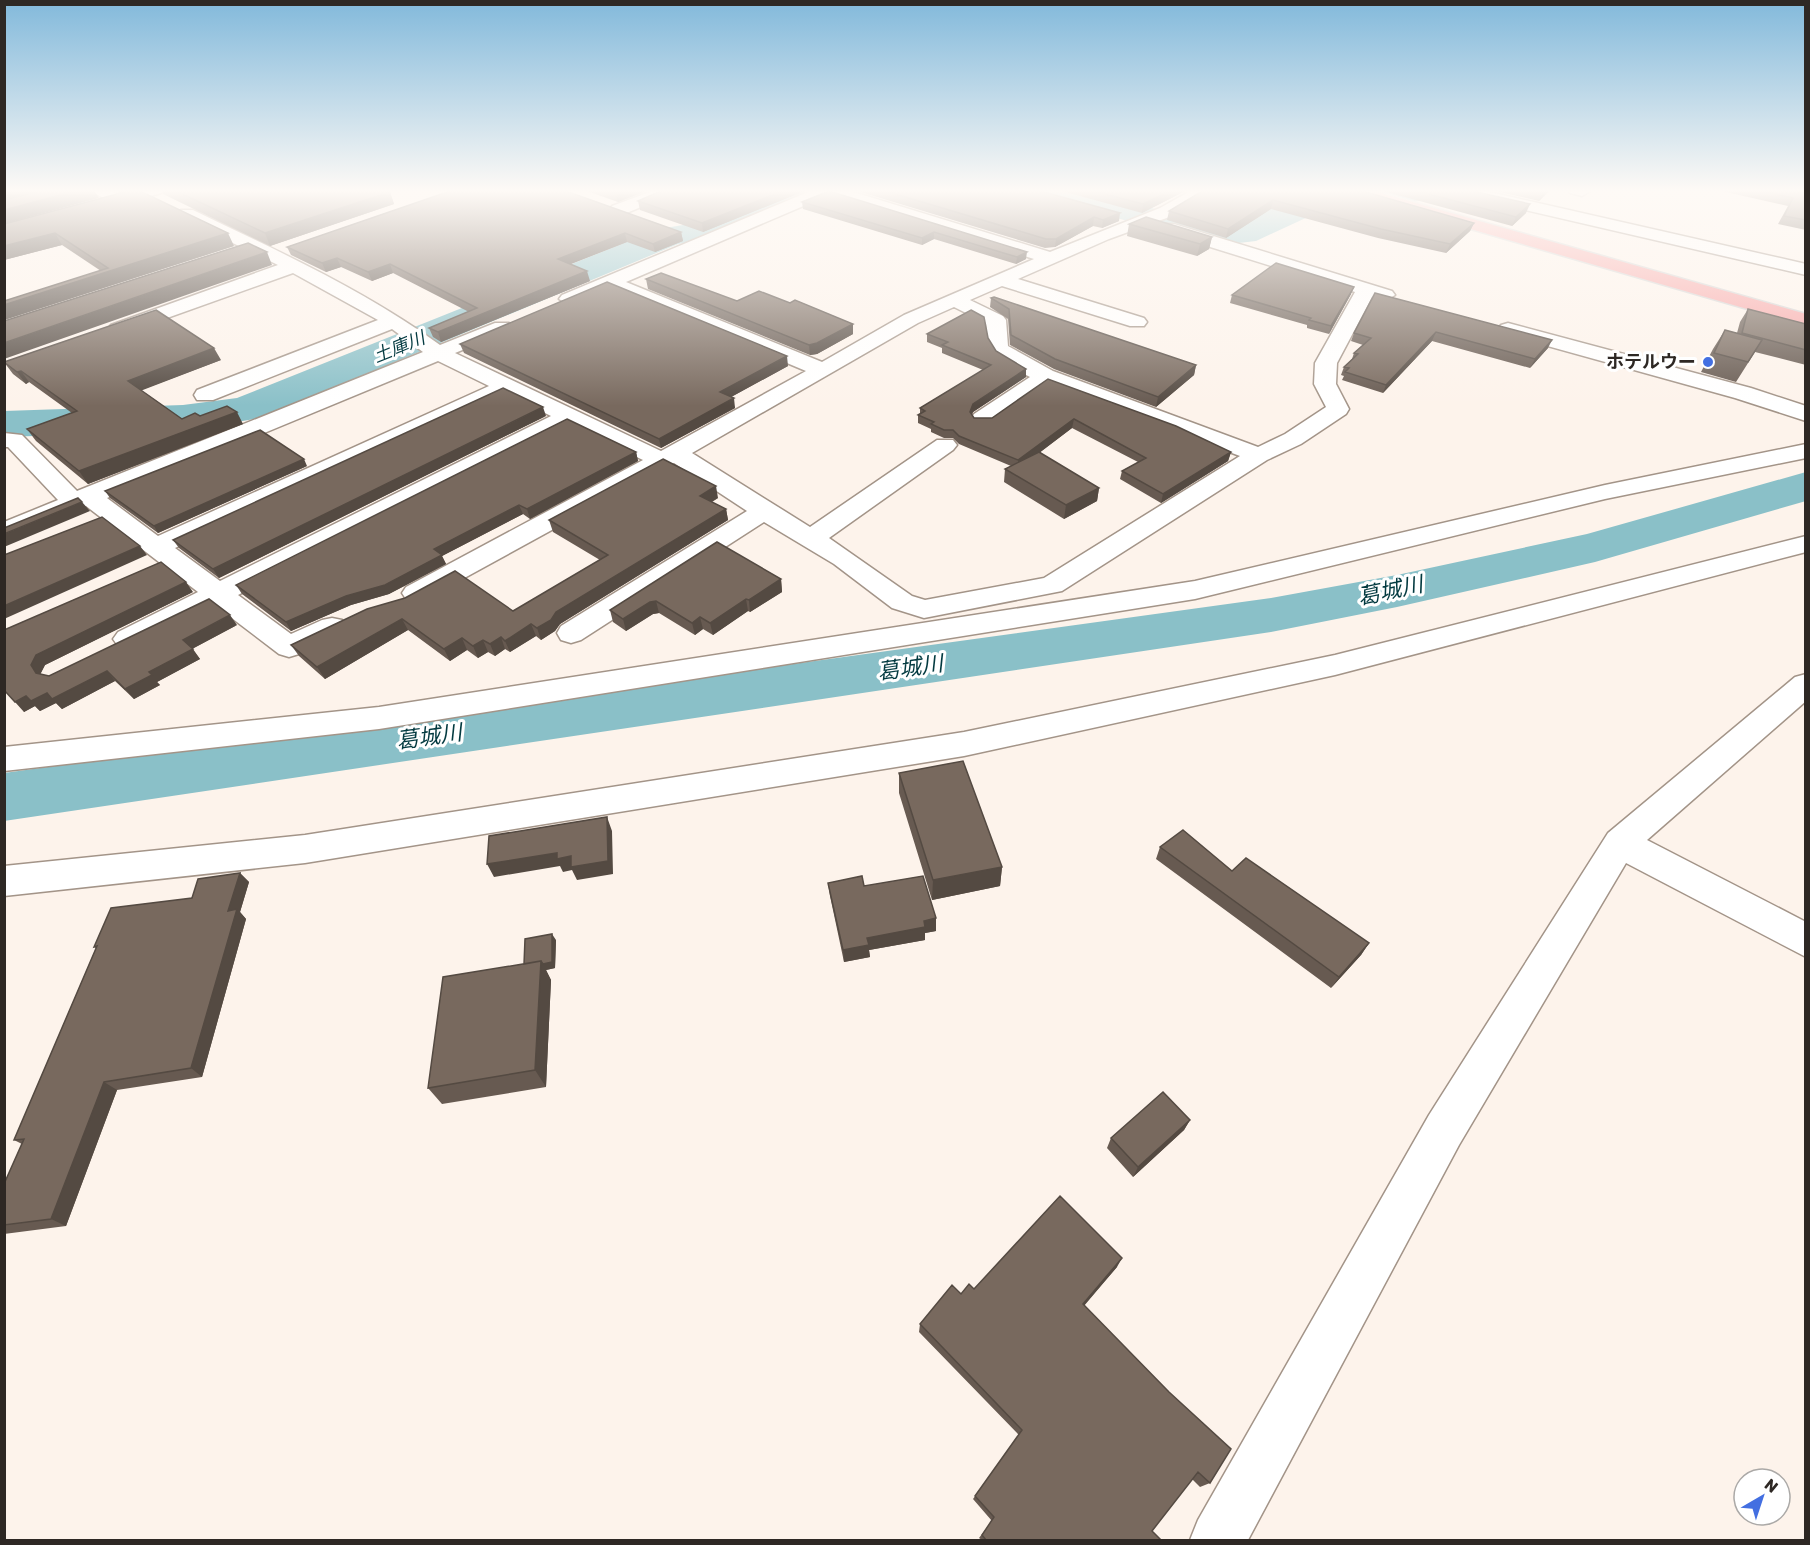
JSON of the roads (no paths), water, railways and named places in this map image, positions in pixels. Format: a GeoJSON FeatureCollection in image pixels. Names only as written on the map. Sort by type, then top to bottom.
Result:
{"type":"FeatureCollection","features":[{"type":"Feature","properties":{"kind":"highway"},"geometry":{"type":"LineString","coordinates":[[1604,262],[1806,320]]}},
{"type":"Feature","properties":{"kind":"street"},"geometry":{"type":"LineString","coordinates":[[286,262],[394,321],[425,344],[506,386],[568,416],[668,457],[812,538],[902,602],[924,609],[1052,585],[1259,455],[1293,439],[1338,409],[1325,384],[1326,363],[1366,290]]}},
{"type":"Feature","properties":{"kind":"street"},"geometry":{"type":"LineString","coordinates":[[554,305],[657,262]]}},
{"type":"Feature","properties":{"kind":"street"},"geometry":{"type":"LineString","coordinates":[[390,604],[668,457],[911,319],[1042,262]]}},
{"type":"Feature","properties":{"kind":"street"},"geometry":{"type":"LineString","coordinates":[[1277,262],[1405,301]]}},
{"type":"Feature","properties":{"kind":"street"},"geometry":{"type":"LineString","coordinates":[[1772,262],[1806,270]]}},
{"type":"Feature","properties":{"kind":"street"},"geometry":{"type":"LineString","coordinates":[[98,336],[294,266]]}},
{"type":"Feature","properties":{"kind":"street"},"geometry":{"type":"LineString","coordinates":[[1003,280],[1137,322]]}},
{"type":"Feature","properties":{"kind":"street"},"geometry":{"type":"LineString","coordinates":[[610,282],[823,370]]}},
{"type":"Feature","properties":{"kind":"street"},"geometry":{"type":"LineString","coordinates":[[955,300],[996,320],[998,348],[1008,357],[1046,376],[1259,455]]}},
{"type":"Feature","properties":{"kind":"street"},"geometry":{"type":"LineString","coordinates":[[4,531],[80,498],[275,422],[425,344],[521,319]]}},
{"type":"Feature","properties":{"kind":"street"},"geometry":{"type":"LineString","coordinates":[[205,394],[394,321]]}},
{"type":"Feature","properties":{"kind":"street"},"geometry":{"type":"LineString","coordinates":[[1484,322],[1743,393],[1806,414]]}},
{"type":"Feature","properties":{"kind":"street"},"geometry":{"type":"LineString","coordinates":[[982,419],[1046,376]]}},
{"type":"Feature","properties":{"kind":"street"},"geometry":{"type":"LineString","coordinates":[[138,572],[162,552],[506,386]]}},
{"type":"Feature","properties":{"kind":"street"},"geometry":{"type":"LineString","coordinates":[[110,648],[568,416]]}},
{"type":"Feature","properties":{"kind":"street"},"geometry":{"type":"LineString","coordinates":[[4,440],[14,440],[101,518],[162,552],[289,647],[352,618]]}},
{"type":"Feature","properties":{"kind":"street"},"geometry":{"type":"LineString","coordinates":[[812,538],[945,445]]}},
{"type":"Feature","properties":{"kind":"street"},"geometry":{"type":"LineString","coordinates":[[4,759],[379,718],[1195,590],[1605,492],[1806,451]]}},
{"type":"Feature","properties":{"kind":"street"},"geometry":{"type":"LineString","coordinates":[[571,633],[764,511]]}},
{"type":"Feature","properties":{"kind":"street"},"geometry":{"type":"LineString","coordinates":[[4,881],[305,849],[964,744],[1335,665],[1806,544]]}},
{"type":"Feature","properties":{"kind":"street"},"geometry":{"type":"LineString","coordinates":[[1218,1540],[1444,1130],[1620,843],[1806,684]]}},
{"type":"Feature","properties":{"kind":"street"},"geometry":{"type":"LineString","coordinates":[[1620,843],[1806,941]]}},
{"type":"Feature","properties":{"kind":"waterway","name":"土庫川"},"geometry":{"type":"LineString","coordinates":[[4,424],[183,418],[246,409],[606,262]]}},
{"type":"Feature","properties":{"kind":"waterway","name":"葛城川"},"geometry":{"type":"LineString","coordinates":[[4,797],[1271,615],[1397,591],[1595,547],[1806,486]]}},
{"type":"Feature","properties":{"kind":"place","name":"ホテルウー"},"geometry":{"type":"Point","coordinates":[1708,362]}}]}
